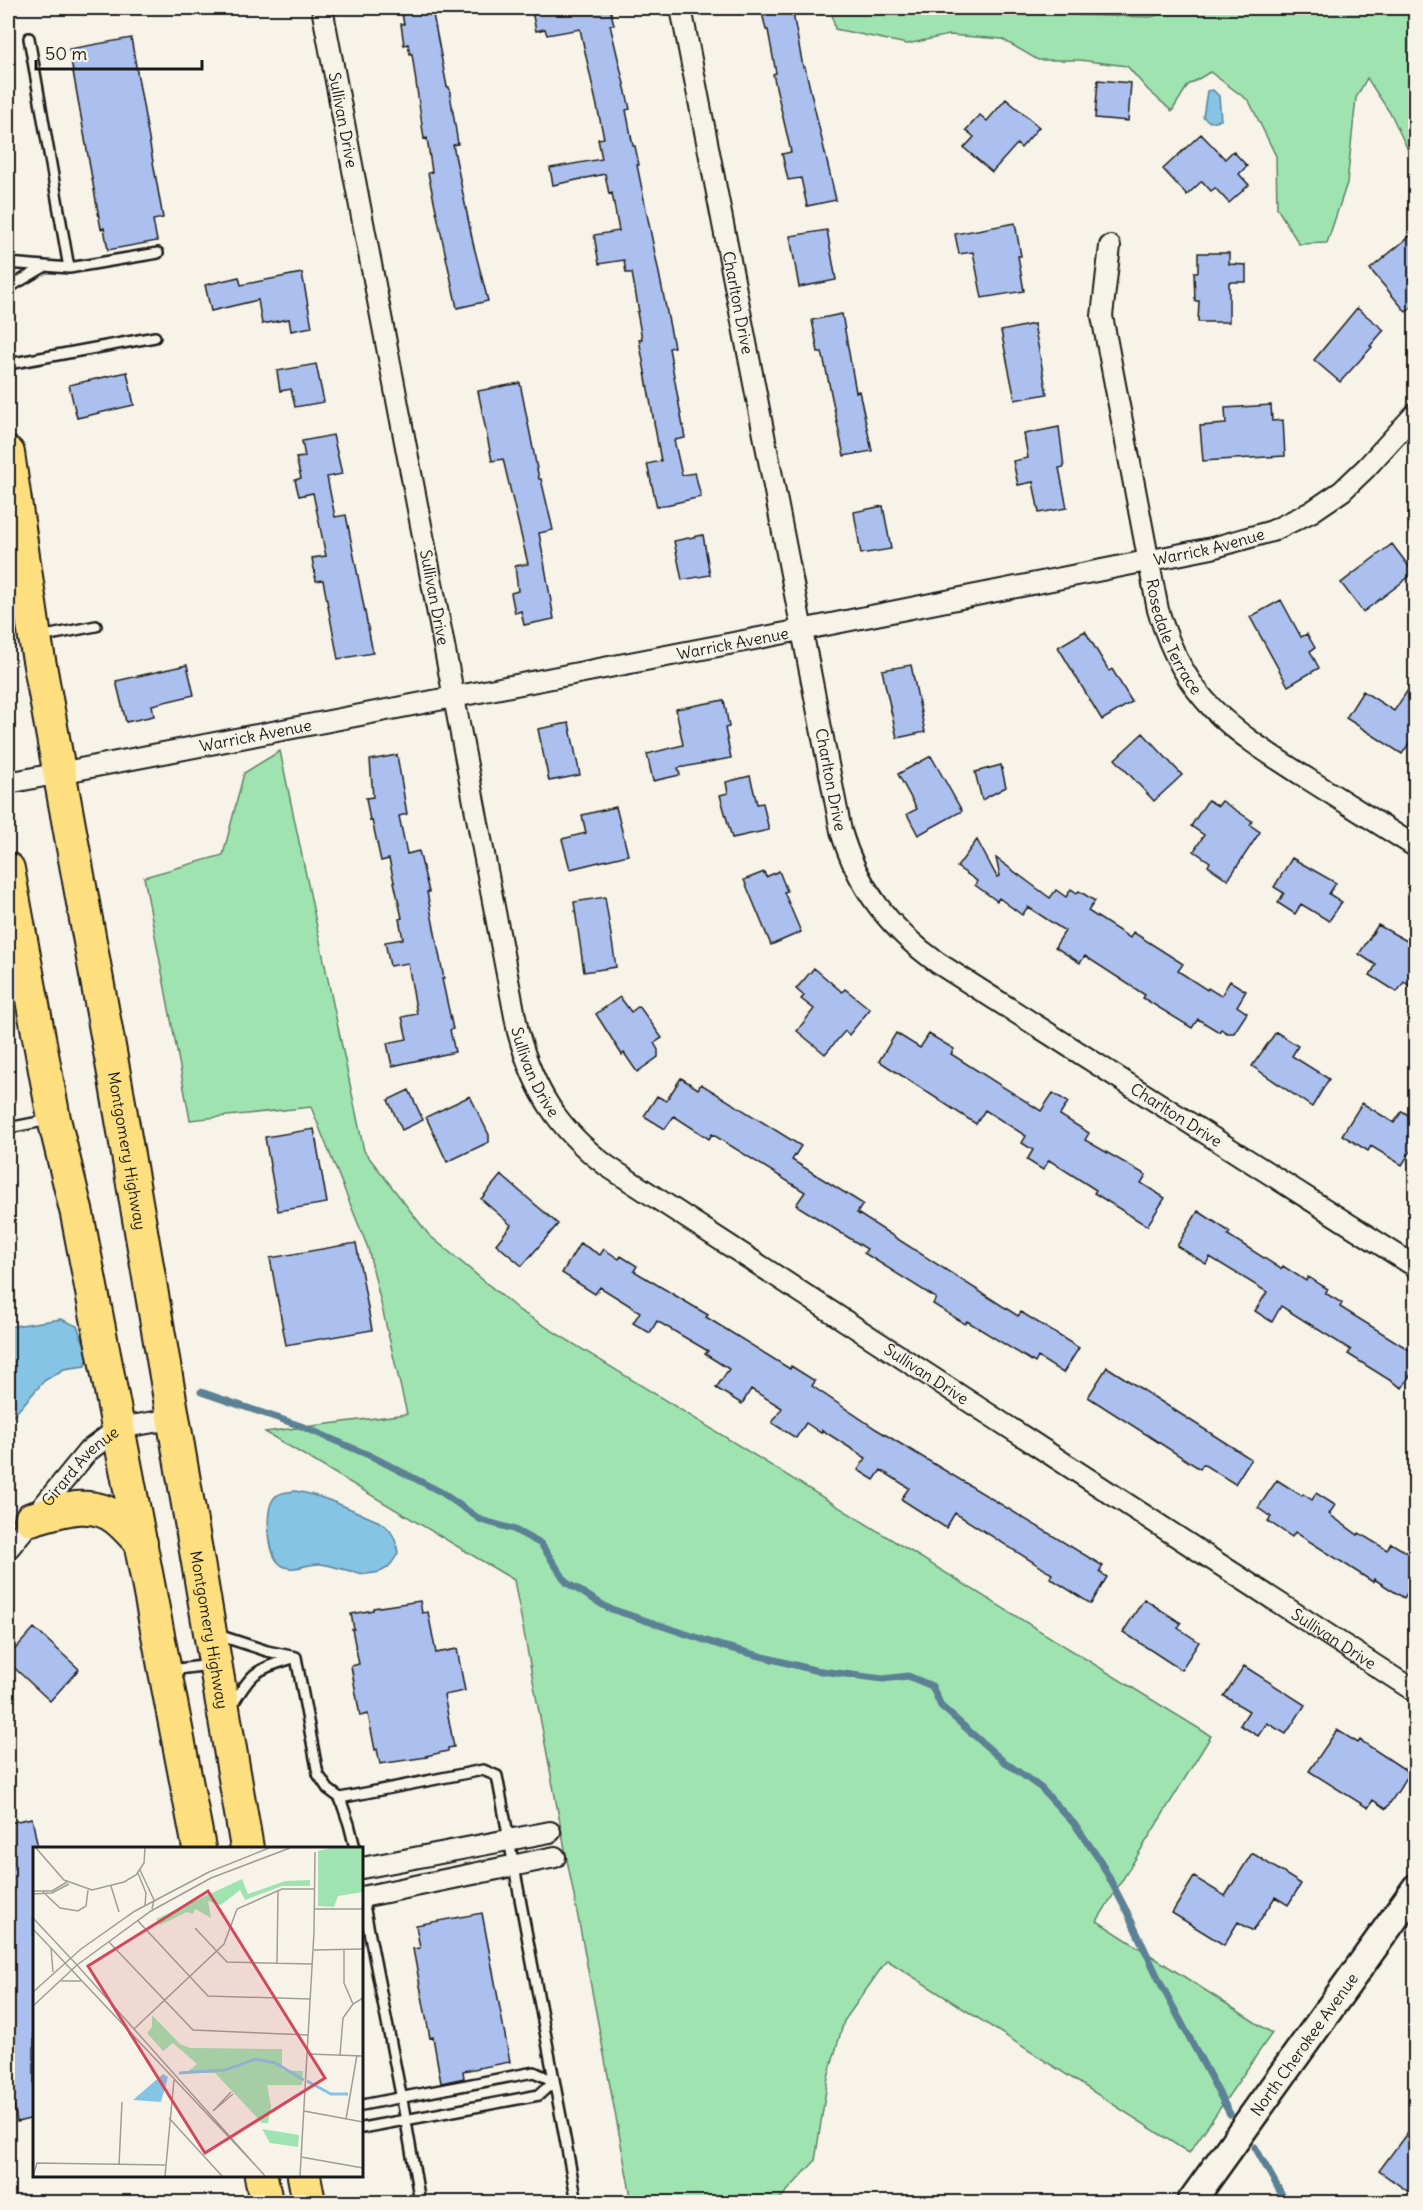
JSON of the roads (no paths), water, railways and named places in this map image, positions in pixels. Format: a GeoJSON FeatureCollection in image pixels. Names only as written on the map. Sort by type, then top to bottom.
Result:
{"type":"FeatureCollection","features":[{"type":"Feature","properties":{"kind":"main road","name":"Montgomery Highway"},"geometry":{"type":"LineString","coordinates":[[8,453],[35,638],[116,1085],[248,1847]]}},
{"type":"Feature","properties":{"kind":"main road"},"geometry":{"type":"LineString","coordinates":[[8,869],[54,1119],[77,1214],[199,1847]]}},
{"type":"Feature","properties":{"kind":"main road"},"geometry":{"type":"LineString","coordinates":[[31,1519],[71,1508],[105,1511],[118,1519],[141,1543]]}},
{"type":"Feature","properties":{"kind":"main road"},"geometry":{"type":"LineString","coordinates":[[261,2177],[266,2202]]}},
{"type":"Feature","properties":{"kind":"main road"},"geometry":{"type":"LineString","coordinates":[[304,2177],[309,2202]]}},
{"type":"Feature","properties":{"kind":"street","name":"Sullivan Drive"},"geometry":{"type":"LineString","coordinates":[[322,8],[518,1032],[534,1081],[546,1103],[573,1138],[616,1173],[1416,1692]]}},
{"type":"Feature","properties":{"kind":"street","name":"Charlton Drive"},"geometry":{"type":"LineString","coordinates":[[681,8],[841,831],[847,852],[866,890],[896,929],[916,948],[1416,1267]]}},
{"type":"Feature","properties":{"kind":"street","name":"Rosedale Terrace"},"geometry":{"type":"LineString","coordinates":[[1110,246],[1102,316],[1148,562],[1165,634],[1188,679],[1205,702],[1246,739],[1416,847]]}},
{"type":"Feature","properties":{"kind":"street","name":"Warrick Avenue"},"geometry":{"type":"LineString","coordinates":[[8,783],[1212,548],[1272,531],[1311,512],[1342,491],[1416,413]]}},
{"type":"Feature","properties":{"kind":"street","name":"Girard Avenue"},"geometry":{"type":"LineString","coordinates":[[8,1549],[88,1451],[119,1428],[172,1419]]}},
{"type":"Feature","properties":{"kind":"street"},"geometry":{"type":"LineString","coordinates":[[363,1868],[550,1832]]}},
{"type":"Feature","properties":{"kind":"street"},"geometry":{"type":"LineString","coordinates":[[363,1897],[555,1857]]}},
{"type":"Feature","properties":{"kind":"street","name":"North Cherokee Avenue"},"geometry":{"type":"LineString","coordinates":[[1191,2202],[1407,1916],[1416,1888]]}},
{"type":"Feature","properties":{"kind":"lane"},"geometry":{"type":"LineString","coordinates":[[29,38],[69,268]]}},
{"type":"Feature","properties":{"kind":"lane"},"geometry":{"type":"LineString","coordinates":[[8,263],[69,268],[158,253]]}},
{"type":"Feature","properties":{"kind":"lane"},"geometry":{"type":"LineString","coordinates":[[8,288],[44,267]]}},
{"type":"Feature","properties":{"kind":"lane"},"geometry":{"type":"LineString","coordinates":[[8,364],[154,337]]}},
{"type":"Feature","properties":{"kind":"lane"},"geometry":{"type":"LineString","coordinates":[[35,638],[96,626]]}},
{"type":"Feature","properties":{"kind":"lane"},"geometry":{"type":"LineString","coordinates":[[8,1128],[54,1119]]}},
{"type":"Feature","properties":{"kind":"lane"},"geometry":{"type":"LineString","coordinates":[[210,1632],[267,1652],[296,1657]]}},
{"type":"Feature","properties":{"kind":"lane"},"geometry":{"type":"LineString","coordinates":[[225,1719],[249,1678],[260,1669],[296,1657]]}},
{"type":"Feature","properties":{"kind":"lane"},"geometry":{"type":"LineString","coordinates":[[296,1657],[318,1774],[328,1789],[340,1798],[354,1847]]}},
{"type":"Feature","properties":{"kind":"lane"},"geometry":{"type":"LineString","coordinates":[[165,1671],[215,1664]]}},
{"type":"Feature","properties":{"kind":"lane"},"geometry":{"type":"LineString","coordinates":[[340,1798],[483,1770],[497,1776],[512,1866],[577,2202]]}},
{"type":"Feature","properties":{"kind":"lane"},"geometry":{"type":"LineString","coordinates":[[363,1902],[420,2202]]}},
{"type":"Feature","properties":{"kind":"lane"},"geometry":{"type":"LineString","coordinates":[[363,2104],[534,2072],[554,2081]]}},
{"type":"Feature","properties":{"kind":"lane"},"geometry":{"type":"LineString","coordinates":[[363,2128],[539,2094],[554,2081]]}},
{"type":"Feature","properties":{"kind":"water"},"geometry":{"type":"Polygon","coordinates":[[[1213,90],[1219,96],[1221,120],[1210,122],[1203,117],[1207,91],[1213,90]]]}},
{"type":"Feature","properties":{"kind":"water"},"geometry":{"type":"Polygon","coordinates":[[[61,1319],[77,1326],[89,1355],[85,1366],[64,1369],[44,1381],[8,1422],[8,1327],[61,1319]]]}},
{"type":"Feature","properties":{"kind":"water"},"geometry":{"type":"Polygon","coordinates":[[[295,1491],[329,1500],[382,1523],[393,1536],[398,1553],[388,1567],[382,1571],[364,1574],[320,1564],[294,1568],[284,1567],[276,1559],[270,1542],[269,1512],[276,1496],[295,1491]]]}},
{"type":"Feature","properties":{"kind":"waterway"},"geometry":{"type":"LineString","coordinates":[[201,1392],[301,1426],[371,1456],[441,1492],[481,1520],[513,1529],[541,1544],[567,1583],[608,1608],[722,1646],[814,1670],[883,1679],[908,1676],[932,1686],[941,1706],[1002,1760],[1041,1788],[1076,1826],[1101,1862],[1162,1986],[1230,2114]]}},
{"type":"Feature","properties":{"kind":"waterway"},"geometry":{"type":"LineString","coordinates":[[1255,2147],[1286,2202]]}}]}
